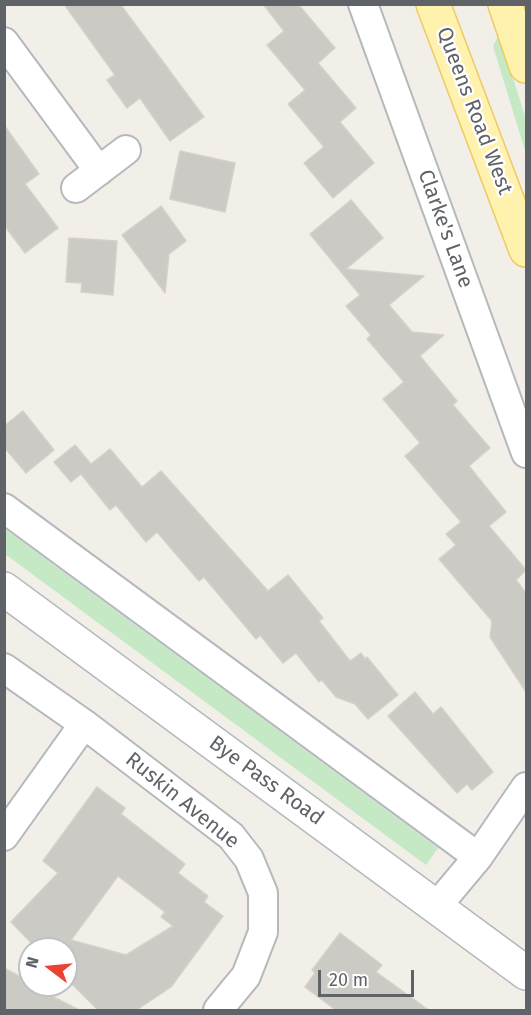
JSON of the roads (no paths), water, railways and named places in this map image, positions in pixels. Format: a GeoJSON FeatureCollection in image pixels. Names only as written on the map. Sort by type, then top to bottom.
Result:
{"type":"FeatureCollection","features":[{"type":"Feature","properties":{"kind":"main road","name":"Queens Road West"},"geometry":{"type":"LineString","coordinates":[[434,4],[526,250]]}},
{"type":"Feature","properties":{"kind":"main road"},"geometry":{"type":"LineString","coordinates":[[505,4],[526,66]]}},
{"type":"Feature","properties":{"kind":"main road","name":"Bye Pass Road"},"geometry":{"type":"LineString","coordinates":[[4,589],[526,973]]}},
{"type":"Feature","properties":{"kind":"street","name":"Clarke's Lane"},"geometry":{"type":"LineString","coordinates":[[363,4],[526,453]]}},
{"type":"Feature","properties":{"kind":"street"},"geometry":{"type":"LineString","coordinates":[[4,42],[99,171]]}},
{"type":"Feature","properties":{"kind":"street"},"geometry":{"type":"LineString","coordinates":[[76,188],[126,150]]}},
{"type":"Feature","properties":{"kind":"street"},"geometry":{"type":"LineString","coordinates":[[4,508],[478,857]]}},
{"type":"Feature","properties":{"kind":"street","name":"Ruskin Avenue"},"geometry":{"type":"LineString","coordinates":[[4,668],[84,724],[231,836],[249,859],[257,874],[263,902],[263,932],[257,953],[246,976],[218,1011]]}},
{"type":"Feature","properties":{"kind":"street"},"geometry":{"type":"LineString","coordinates":[[4,836],[84,724]]}},
{"type":"Feature","properties":{"kind":"street"},"geometry":{"type":"LineString","coordinates":[[437,906],[478,857],[526,788]]}}]}
